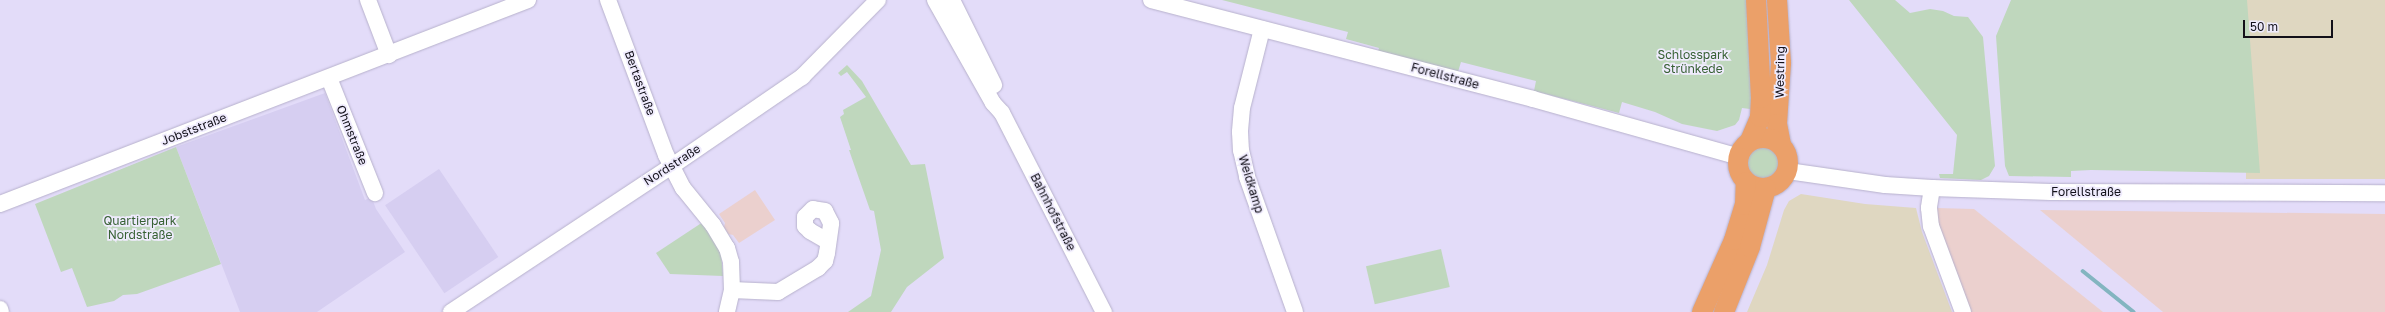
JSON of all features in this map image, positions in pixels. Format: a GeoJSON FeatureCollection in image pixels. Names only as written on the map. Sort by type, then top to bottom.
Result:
{"type":"FeatureCollection","features":[{"type":"Feature","properties":{"kind":"main road","name":"Westring"},"geometry":{"type":"LineString","coordinates":[[1750,141],[1760,117],[1761,98],[1756,0]]}},
{"type":"Feature","properties":{"kind":"main road","name":"Westring"},"geometry":{"type":"LineString","coordinates":[[1777,0],[1781,63],[1777,124],[1781,144]]}},
{"type":"Feature","properties":{"kind":"main road"},"geometry":{"type":"LineString","coordinates":[[1702,312],[1734,240],[1745,205],[1746,182],[1739,170],[1739,157],[1741,150],[1750,141],[1766,137],[1781,144],[1788,157],[1788,171],[1780,183],[1766,188],[1759,188],[1746,182]]}},
{"type":"Feature","properties":{"kind":"main road"},"geometry":{"type":"LineString","coordinates":[[1724,312],[1750,247],[1766,188]]}},
{"type":"Feature","properties":{"kind":"street"},"geometry":{"type":"LineString","coordinates":[[368,0],[388,55]]}},
{"type":"Feature","properties":{"kind":"street","name":"Jobststraße"},"geometry":{"type":"LineString","coordinates":[[0,204],[174,135],[329,78],[528,0]]}},
{"type":"Feature","properties":{"kind":"street","name":"Bertastraße"},"geometry":{"type":"LineString","coordinates":[[608,0],[666,155],[683,188],[720,234],[727,248],[731,262],[732,290],[727,312]]}},
{"type":"Feature","properties":{"kind":"street","name":"Nordstraße"},"geometry":{"type":"LineString","coordinates":[[451,312],[672,166],[802,77],[878,0]]}},
{"type":"Feature","properties":{"kind":"street","name":"Bahnhofstraße"},"geometry":{"type":"LineString","coordinates":[[935,0],[993,103],[1002,113],[1104,312]]}},
{"type":"Feature","properties":{"kind":"street","name":"Bahnhofstraße"},"geometry":{"type":"LineString","coordinates":[[952,0],[1001,99],[1002,113]]}},
{"type":"Feature","properties":{"kind":"street","name":"Forellstraße"},"geometry":{"type":"LineString","coordinates":[[1151,0],[1533,99],[1739,157]]}},
{"type":"Feature","properties":{"kind":"street","name":"Weidkamp"},"geometry":{"type":"LineString","coordinates":[[1262,29],[1242,108],[1241,150],[1247,177],[1295,312]]}},
{"type":"Feature","properties":{"kind":"street","name":"Ohmstraße"},"geometry":{"type":"LineString","coordinates":[[329,78],[375,193]]}},
{"type":"Feature","properties":{"kind":"street","name":"Forellstraße"},"geometry":{"type":"LineString","coordinates":[[1788,171],[1878,184],[1932,188],[2052,192],[2385,193]]}},
{"type":"Feature","properties":{"kind":"street"},"geometry":{"type":"LineString","coordinates":[[1932,188],[1929,208],[1930,226],[1963,312]]}},
{"type":"Feature","properties":{"kind":"street"},"geometry":{"type":"LineString","coordinates":[[732,290],[778,292],[818,268],[825,261],[827,253],[827,240]]}},
{"type":"Feature","properties":{"kind":"shaded area"},"geometry":{"type":"Polygon","coordinates":[[[2246,0],[2385,0],[2385,179],[2246,179],[2246,0]]]}},
{"type":"Feature","properties":{"kind":"shaded area"},"geometry":{"type":"Polygon","coordinates":[[[325,93],[365,200],[369,198],[370,193],[376,209],[405,252],[317,312],[240,312],[176,147],[325,93]]]}},
{"type":"Feature","properties":{"kind":"shaded area"},"geometry":{"type":"Polygon","coordinates":[[[439,169],[498,257],[444,293],[385,205],[439,169]]]}},
{"type":"Feature","properties":{"kind":"shaded area"},"geometry":{"type":"Polygon","coordinates":[[[755,190],[775,220],[739,243],[733,235],[728,234],[724,227],[725,223],[719,214],[755,190]]]}},
{"type":"Feature","properties":{"kind":"shaded area"},"geometry":{"type":"Polygon","coordinates":[[[1801,194],[1865,204],[1916,208],[1922,232],[1952,312],[1747,312],[1767,265],[1784,210],[1789,201],[1801,194]]]}},
{"type":"Feature","properties":{"kind":"shaded area"},"geometry":{"type":"Polygon","coordinates":[[[1936,208],[1974,209],[2103,312],[1970,312],[1939,233],[1936,208]]]}},
{"type":"Feature","properties":{"kind":"shaded area"},"geometry":{"type":"Polygon","coordinates":[[[2040,210],[2385,214],[2385,312],[2163,312],[2040,210]]]}},
{"type":"Feature","properties":{"kind":"green space","name":"Schlosspark Strünkede"},"geometry":{"type":"Polygon","coordinates":[[[1222,0],[1750,0],[1758,110],[1742,108],[1739,120],[1735,125],[1717,131],[1682,124],[1655,112],[1622,102],[1619,113],[1534,91],[1536,81],[1461,62],[1458,72],[1378,51],[1379,48],[1346,39],[1348,32],[1222,0]]]}},
{"type":"Feature","properties":{"kind":"green space"},"geometry":{"type":"Polygon","coordinates":[[[1849,0],[1895,0],[1910,13],[1930,9],[1943,11],[1954,16],[1968,17],[1983,37],[1995,166],[1989,176],[1981,180],[1940,178],[1939,174],[1953,174],[1957,135],[1849,0]]]}},
{"type":"Feature","properties":{"kind":"green space"},"geometry":{"type":"Polygon","coordinates":[[[2011,0],[2247,0],[2260,173],[2091,170],[2071,171],[2071,177],[2009,176],[2005,166],[1996,36],[2011,0]]]}},
{"type":"Feature","properties":{"kind":"green space"},"geometry":{"type":"Polygon","coordinates":[[[847,65],[862,81],[911,165],[925,164],[944,258],[907,287],[891,312],[848,312],[871,296],[881,250],[874,211],[870,210],[849,150],[851,150],[840,117],[844,114],[843,110],[866,97],[847,72],[841,76],[838,73],[847,65]]]}},
{"type":"Feature","properties":{"kind":"green space"},"geometry":{"type":"Polygon","coordinates":[[[1762,143],[1772,146],[1778,152],[1781,162],[1778,172],[1772,178],[1762,181],[1752,178],[1746,172],[1743,162],[1746,152],[1752,146],[1762,143]]]}},
{"type":"Feature","properties":{"kind":"green space","name":"Quartierpark Nordstraße"},"geometry":{"type":"Polygon","coordinates":[[[176,147],[221,264],[137,294],[123,295],[114,301],[87,307],[72,268],[61,272],[35,204],[176,147]]]}},
{"type":"Feature","properties":{"kind":"green space"},"geometry":{"type":"Polygon","coordinates":[[[703,222],[713,236],[721,253],[723,276],[670,274],[656,253],[703,222]]]}},
{"type":"Feature","properties":{"kind":"green space"},"geometry":{"type":"Polygon","coordinates":[[[1441,249],[1450,287],[1375,304],[1366,266],[1441,249]]]}},
{"type":"Feature","properties":{"kind":"waterway"},"geometry":{"type":"LineString","coordinates":[[2083,271],[2134,312]]}}]}
